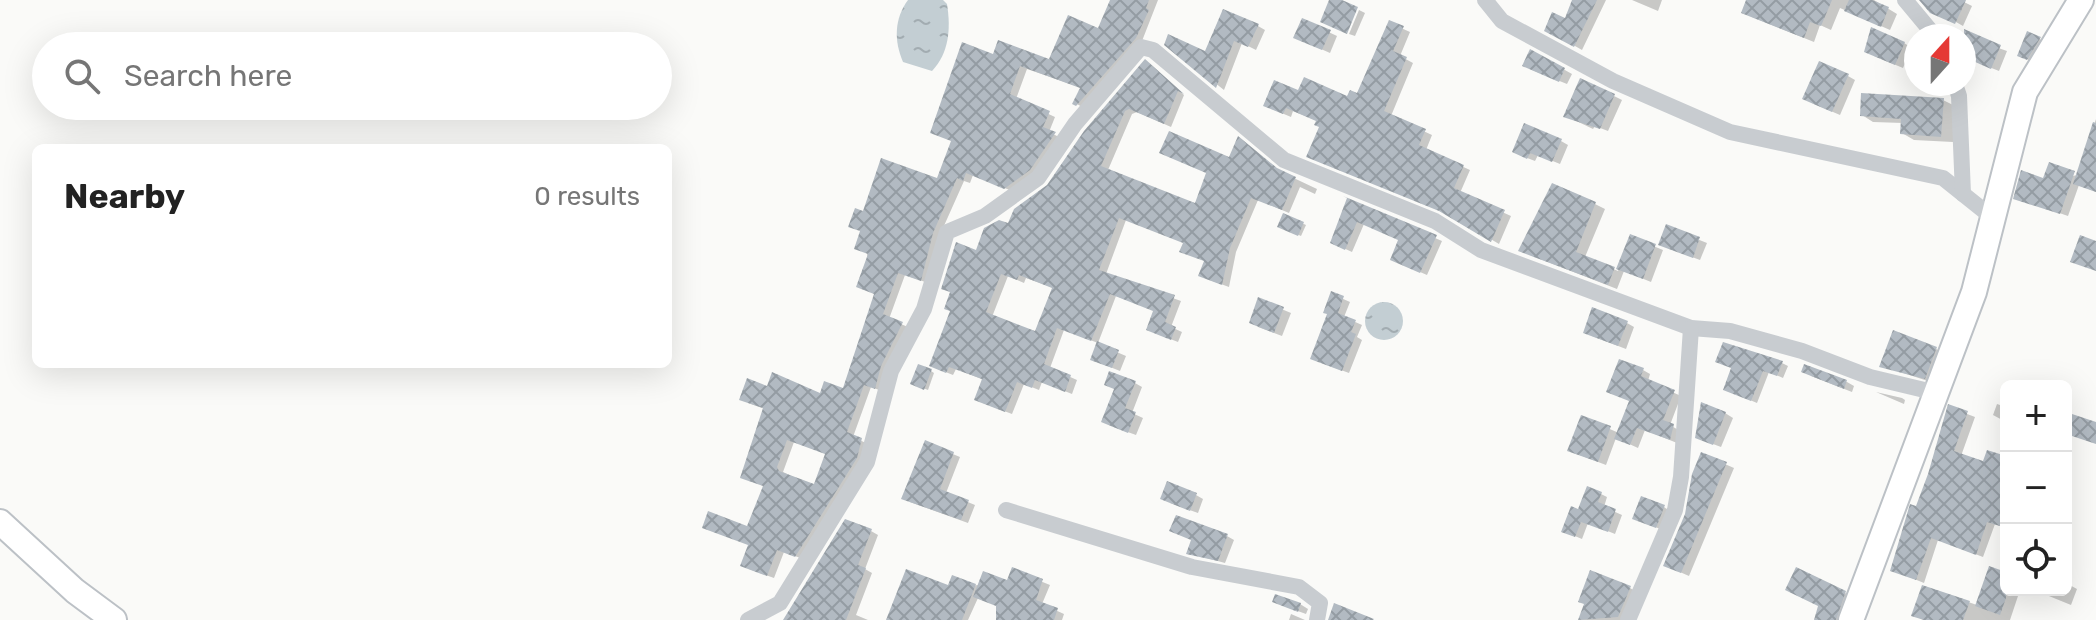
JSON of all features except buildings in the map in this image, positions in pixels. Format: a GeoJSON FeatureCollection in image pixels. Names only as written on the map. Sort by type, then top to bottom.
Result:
{"type":"FeatureCollection","features":[{"type":"Feature","properties":{"kind":"street"},"geometry":{"type":"LineString","coordinates":[[1485,0],[1502,21],[1613,81],[1730,132],[1943,178],[1993,218]]}},
{"type":"Feature","properties":{"kind":"street"},"geometry":{"type":"LineString","coordinates":[[1905,0],[1925,24]]}},
{"type":"Feature","properties":{"kind":"street"},"geometry":{"type":"LineString","coordinates":[[1851,620],[1974,292],[2025,92],[2081,0]]}},
{"type":"Feature","properties":{"kind":"street"},"geometry":{"type":"LineString","coordinates":[[748,620],[780,603],[867,462],[891,371],[924,309],[938,272],[947,232],[985,216],[1038,178],[1075,124],[1141,47],[1153,50],[1284,160],[1435,221],[1481,250],[1691,328],[1730,331],[1802,351],[1870,377],[1937,393]]}},
{"type":"Feature","properties":{"kind":"street"},"geometry":{"type":"LineString","coordinates":[[1959,96],[1963,194]]}},
{"type":"Feature","properties":{"kind":"street"},"geometry":{"type":"LineString","coordinates":[[1628,620],[1675,510],[1681,477],[1691,328]]}},
{"type":"Feature","properties":{"kind":"street"},"geometry":{"type":"LineString","coordinates":[[1006,510],[1192,567],[1299,587],[1320,603],[1317,620]]}},
{"type":"Feature","properties":{"kind":"street"},"geometry":{"type":"LineString","coordinates":[[0,522],[75,591],[114,620]]}},
{"type":"Feature","properties":{"kind":"water"},"geometry":{"type":"Polygon","coordinates":[[[908,0],[943,0],[947,4],[947,40],[942,56],[932,71],[903,62],[900,54],[898,22],[908,0]]]}},
{"type":"Feature","properties":{"kind":"water"},"geometry":{"type":"Polygon","coordinates":[[[1384,302],[1397,308],[1403,321],[1397,334],[1384,340],[1371,334],[1365,321],[1371,308],[1384,302]]]}}]}
